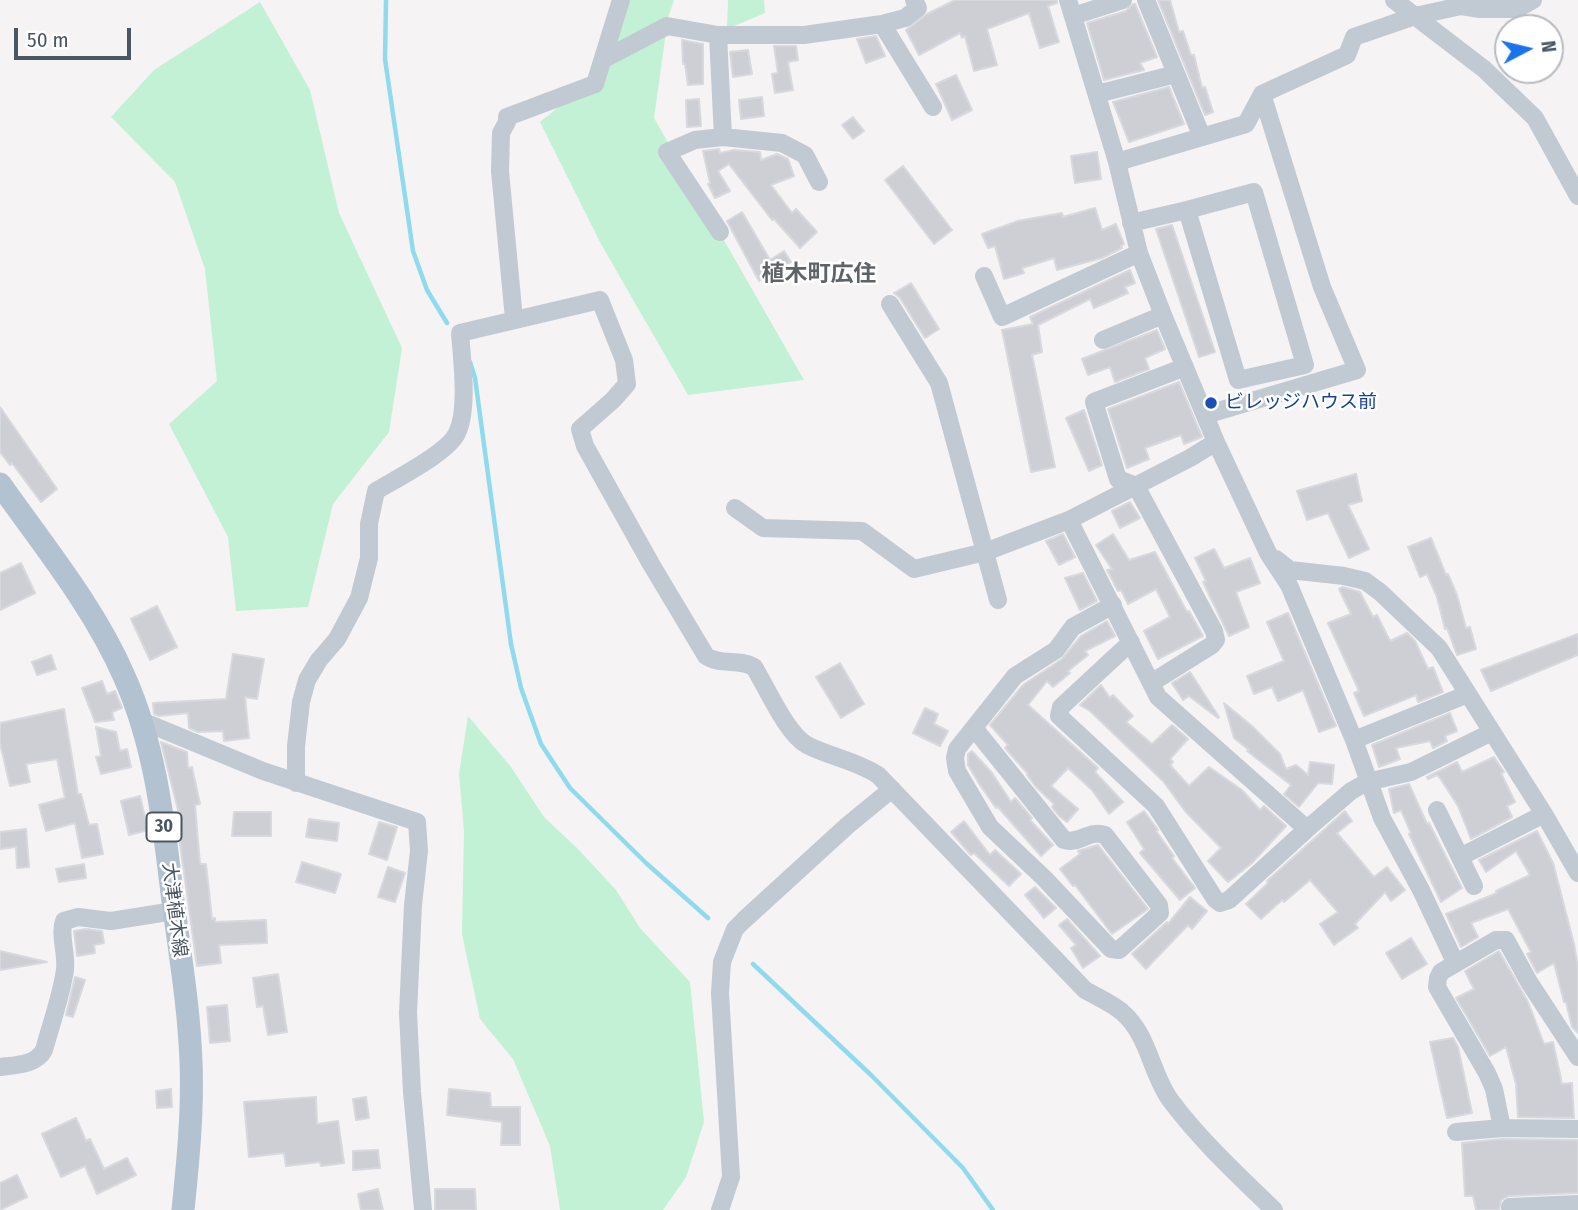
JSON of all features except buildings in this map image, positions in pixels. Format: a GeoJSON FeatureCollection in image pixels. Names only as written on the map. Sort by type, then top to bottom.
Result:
{"type":"FeatureCollection","features":[{"type":"Feature","properties":{"kind":"main road","name":"大津植木線"},"geometry":{"type":"LineString","coordinates":[[0,484],[78,592],[123,674],[153,758],[189,1024],[192,1111],[183,1210]]}},
{"type":"Feature","properties":{"kind":"street"},"geometry":{"type":"LineString","coordinates":[[514,319],[500,171],[501,132],[507,117],[595,84],[621,0]]}},
{"type":"Feature","properties":{"kind":"street"},"geometry":{"type":"LineString","coordinates":[[1124,0],[1071,8],[1117,162],[1139,253],[1216,442],[1268,553],[1289,584],[1382,818],[1421,890],[1455,962]]}},
{"type":"Feature","properties":{"kind":"street"},"geometry":{"type":"LineString","coordinates":[[1146,0],[1202,137]]}},
{"type":"Feature","properties":{"kind":"street"},"geometry":{"type":"LineString","coordinates":[[1394,0],[1484,69],[1535,118],[1578,195]]}},
{"type":"Feature","properties":{"kind":"street"},"geometry":{"type":"LineString","coordinates":[[1117,162],[1246,124],[1262,94],[1347,55],[1354,37],[1415,16],[1461,6],[1517,9],[1532,0]]}},
{"type":"Feature","properties":{"kind":"street"},"geometry":{"type":"LineString","coordinates":[[604,59],[667,26],[718,35],[803,35],[882,24],[905,18],[921,3]]}},
{"type":"Feature","properties":{"kind":"street"},"geometry":{"type":"LineString","coordinates":[[882,24],[933,107]]}},
{"type":"Feature","properties":{"kind":"street"},"geometry":{"type":"LineString","coordinates":[[718,35],[723,137]]}},
{"type":"Feature","properties":{"kind":"street"},"geometry":{"type":"LineString","coordinates":[[1097,94],[1175,74]]}},
{"type":"Feature","properties":{"kind":"street"},"geometry":{"type":"LineString","coordinates":[[1205,415],[1357,370],[1322,287],[1262,94]]}},
{"type":"Feature","properties":{"kind":"street"},"geometry":{"type":"LineString","coordinates":[[720,232],[667,152],[695,140],[723,137],[782,143],[805,155],[819,182]]}},
{"type":"Feature","properties":{"kind":"street"},"geometry":{"type":"LineString","coordinates":[[1131,223],[1254,192],[1305,365],[1238,380],[1186,210]]}},
{"type":"Feature","properties":{"kind":"street"},"geometry":{"type":"LineString","coordinates":[[984,276],[1002,317],[1139,253]]}},
{"type":"Feature","properties":{"kind":"street"},"geometry":{"type":"LineString","coordinates":[[296,783],[296,746],[301,702],[307,680],[319,660],[337,639],[359,598],[369,558],[369,524],[376,491],[443,449],[455,438],[458,430],[464,391],[460,333],[600,300],[624,360],[627,384],[580,429],[585,446],[650,564],[706,656],[712,661],[746,662],[754,667],[794,734],[806,744],[860,764],[878,775],[1085,990],[1121,1011],[1142,1039],[1170,1100],[1218,1156],[1274,1210]]}},
{"type":"Feature","properties":{"kind":"street"},"geometry":{"type":"LineString","coordinates":[[890,304],[939,383],[998,600]]}},
{"type":"Feature","properties":{"kind":"street"},"geometry":{"type":"LineString","coordinates":[[1103,340],[1163,315]]}},
{"type":"Feature","properties":{"kind":"street"},"geometry":{"type":"LineString","coordinates":[[1151,683],[1216,640],[1214,631],[1136,486],[1118,479],[1094,402],[1185,367]]}},
{"type":"Feature","properties":{"kind":"street"},"geometry":{"type":"LineString","coordinates":[[735,508],[763,528],[862,531],[914,569],[985,552],[1069,520],[1216,442]]}},
{"type":"Feature","properties":{"kind":"street"},"geometry":{"type":"LineString","coordinates":[[1069,520],[1158,696],[1307,829]]}},
{"type":"Feature","properties":{"kind":"street"},"geometry":{"type":"LineString","coordinates":[[1268,553],[1290,570],[1366,581],[1439,648],[1578,873]]}},
{"type":"Feature","properties":{"kind":"street"},"geometry":{"type":"LineString","coordinates":[[974,728],[1064,840],[1073,842],[1093,833],[1105,835],[1159,905],[1160,913],[1119,950],[1111,949],[1044,878],[990,827],[957,771],[955,758],[957,749],[1015,676],[1056,650],[1073,627],[1113,605]]}},
{"type":"Feature","properties":{"kind":"street"},"geometry":{"type":"LineString","coordinates":[[1131,642],[1061,707],[1059,716],[1156,806],[1220,903],[1229,900],[1337,803],[1367,782],[1410,772],[1492,732]]}},
{"type":"Feature","properties":{"kind":"street"},"geometry":{"type":"LineString","coordinates":[[1353,740],[1468,694]]}},
{"type":"Feature","properties":{"kind":"street"},"geometry":{"type":"LineString","coordinates":[[142,721],[296,783],[417,822],[419,851],[412,905],[408,1013],[423,1210]]}},
{"type":"Feature","properties":{"kind":"street"},"geometry":{"type":"LineString","coordinates":[[720,1210],[731,1177],[720,993],[722,962],[728,941],[744,920],[848,825],[892,789]]}},
{"type":"Feature","properties":{"kind":"street"},"geometry":{"type":"LineString","coordinates":[[1437,810],[1474,886]]}},
{"type":"Feature","properties":{"kind":"street"},"geometry":{"type":"LineString","coordinates":[[1460,856],[1544,814]]}},
{"type":"Feature","properties":{"kind":"street"},"geometry":{"type":"LineString","coordinates":[[0,1067],[32,1062],[40,1057],[44,1050],[65,970],[66,949],[61,928],[64,921],[78,917],[111,921],[174,911]]}},
{"type":"Feature","properties":{"kind":"street"},"geometry":{"type":"LineString","coordinates":[[1502,1128],[1494,1089],[1487,1073],[1437,988],[1441,972],[1496,940],[1506,940],[1578,1057]]}},
{"type":"Feature","properties":{"kind":"street"},"geometry":{"type":"LineString","coordinates":[[1456,1132],[1502,1128],[1578,1129]]}},
{"type":"Feature","properties":{"kind":"street"},"geometry":{"type":"LineString","coordinates":[[1511,1210],[1510,1207],[1578,1204]]}},
{"type":"Feature","properties":{"kind":"green space"},"geometry":{"type":"Polygon","coordinates":[[[625,0],[674,0],[668,18],[654,118],[804,380],[688,395],[601,244],[540,122],[592,80],[625,0]]]}},
{"type":"Feature","properties":{"kind":"green space"},"geometry":{"type":"Polygon","coordinates":[[[728,0],[764,0],[765,13],[727,29],[728,0]]]}},
{"type":"Feature","properties":{"kind":"green space"},"geometry":{"type":"Polygon","coordinates":[[[260,2],[310,90],[339,213],[402,348],[389,432],[333,504],[308,607],[236,611],[228,537],[169,424],[217,381],[205,269],[175,182],[111,117],[154,70],[260,2]]]}},
{"type":"Feature","properties":{"kind":"green space"},"geometry":{"type":"Polygon","coordinates":[[[468,716],[511,767],[544,817],[616,890],[640,928],[690,982],[704,1122],[686,1177],[663,1210],[560,1210],[550,1146],[513,1059],[480,1019],[462,934],[464,831],[459,774],[468,716]]]}},
{"type":"Feature","properties":{"kind":"waterway"},"geometry":{"type":"LineString","coordinates":[[386,0],[385,59],[413,251],[427,290],[447,323]]}},
{"type":"Feature","properties":{"kind":"waterway"},"geometry":{"type":"LineString","coordinates":[[470,362],[475,378],[511,644],[521,688],[541,744],[570,788],[646,863],[708,918]]}},
{"type":"Feature","properties":{"kind":"waterway"},"geometry":{"type":"LineString","coordinates":[[753,964],[871,1075],[963,1168],[993,1210]]}},
{"type":"Feature","properties":{"kind":"place","name":"ビレッジハウス前"},"geometry":{"type":"Point","coordinates":[1211,403]}},
{"type":"Feature","properties":{"kind":"district","name":"植木町広住"},"geometry":{"type":"Point","coordinates":[819,275]}}]}
